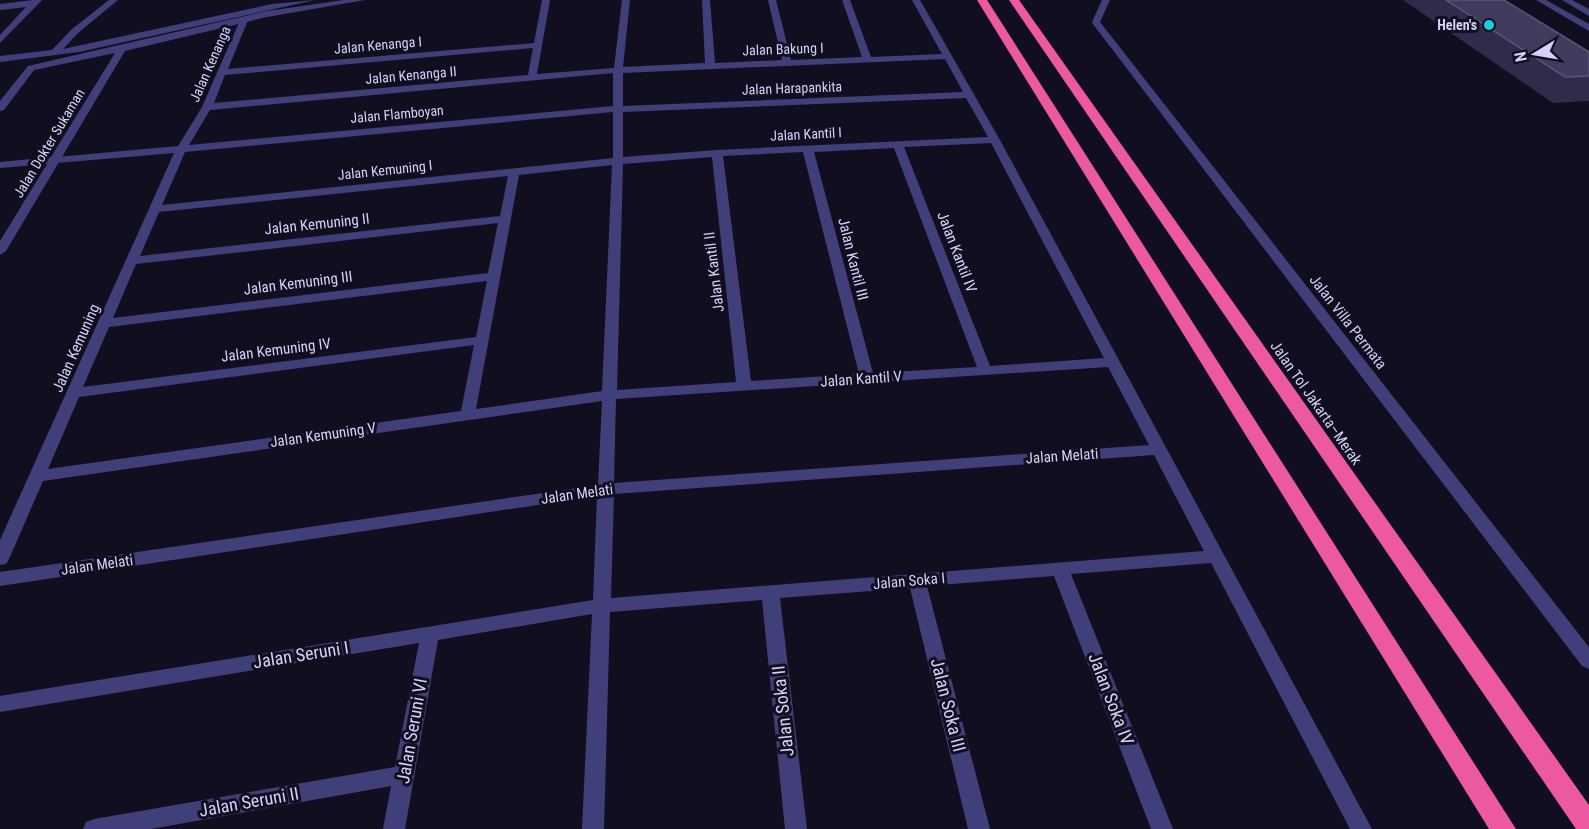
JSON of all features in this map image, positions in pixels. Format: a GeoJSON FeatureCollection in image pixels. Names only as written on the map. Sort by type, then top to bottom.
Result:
{"type":"FeatureCollection","features":[{"type":"Feature","properties":{"kind":"highway"},"geometry":{"type":"LineString","coordinates":[[982,0],[1503,829]]}},
{"type":"Feature","properties":{"kind":"highway","name":"Jalan Tol Jakarta–Merak"},"geometry":{"type":"LineString","coordinates":[[1014,0],[1589,826]]}},
{"type":"Feature","properties":{"kind":"street"},"geometry":{"type":"LineString","coordinates":[[55,53],[64,38],[74,29],[114,0]]}},
{"type":"Feature","properties":{"kind":"street"},"geometry":{"type":"LineString","coordinates":[[0,59],[55,53],[245,11],[311,0]]}},
{"type":"Feature","properties":{"kind":"street"},"geometry":{"type":"LineString","coordinates":[[0,69],[31,68],[244,20],[362,0]]}},
{"type":"Feature","properties":{"kind":"street"},"geometry":{"type":"LineString","coordinates":[[532,77],[546,0]]}},
{"type":"Feature","properties":{"kind":"street"},"geometry":{"type":"LineString","coordinates":[[593,829],[618,161],[616,109],[626,0]]}},
{"type":"Feature","properties":{"kind":"street"},"geometry":{"type":"LineString","coordinates":[[706,0],[710,66]]}},
{"type":"Feature","properties":{"kind":"street"},"geometry":{"type":"LineString","coordinates":[[772,0],[787,63]]}},
{"type":"Feature","properties":{"kind":"street"},"geometry":{"type":"LineString","coordinates":[[846,0],[867,59]]}},
{"type":"Feature","properties":{"kind":"street"},"geometry":{"type":"LineString","coordinates":[[916,0],[995,140],[1361,829]]}},
{"type":"Feature","properties":{"kind":"street","name":"Jalan Villa Permata"},"geometry":{"type":"LineString","coordinates":[[1106,0],[1096,22],[1589,661]]}},
{"type":"Feature","properties":{"kind":"street"},"geometry":{"type":"LineString","coordinates":[[1540,0],[1589,28]]}},
{"type":"Feature","properties":{"kind":"street"},"geometry":{"type":"LineString","coordinates":[[1566,0],[1589,13]]}},
{"type":"Feature","properties":{"kind":"street"},"geometry":{"type":"LineString","coordinates":[[0,7],[36,2]]}},
{"type":"Feature","properties":{"kind":"street"},"geometry":{"type":"LineString","coordinates":[[0,40],[36,2]]}},
{"type":"Feature","properties":{"kind":"street","name":"Jalan Kenanga"},"geometry":{"type":"LineString","coordinates":[[181,150],[207,107],[244,20]]}},
{"type":"Feature","properties":{"kind":"street","name":"Jalan Kenanga I"},"geometry":{"type":"LineString","coordinates":[[220,73],[538,45]]}},
{"type":"Feature","properties":{"kind":"street","name":"Jalan Dokter Sukaman"},"geometry":{"type":"LineString","coordinates":[[0,252],[122,49]]}},
{"type":"Feature","properties":{"kind":"street","name":"Jalan Bakung I"},"geometry":{"type":"LineString","coordinates":[[618,70],[949,56]]}},
{"type":"Feature","properties":{"kind":"street"},"geometry":{"type":"LineString","coordinates":[[0,108],[31,68]]}},
{"type":"Feature","properties":{"kind":"street","name":"Jalan Kenanga II"},"geometry":{"type":"LineString","coordinates":[[207,107],[618,70]]}},
{"type":"Feature","properties":{"kind":"street","name":"Jalan Harapankita"},"geometry":{"type":"LineString","coordinates":[[616,109],[969,95]]}},
{"type":"Feature","properties":{"kind":"street","name":"Jalan Flamboyan"},"geometry":{"type":"LineString","coordinates":[[0,165],[616,109]]}},
{"type":"Feature","properties":{"kind":"street","name":"Jalan Kantil I"},"geometry":{"type":"LineString","coordinates":[[618,161],[717,153],[995,140]]}},
{"type":"Feature","properties":{"kind":"street","name":"Jalan Kantil IV"},"geometry":{"type":"LineString","coordinates":[[898,145],[986,370]]}},
{"type":"Feature","properties":{"kind":"street","name":"Jalan Kantil III"},"geometry":{"type":"LineString","coordinates":[[808,149],[867,378]]}},
{"type":"Feature","properties":{"kind":"street","name":"Jalan Kemuning"},"geometry":{"type":"LineString","coordinates":[[0,559],[181,150]]}},
{"type":"Feature","properties":{"kind":"street","name":"Jalan Kantil II"},"geometry":{"type":"LineString","coordinates":[[717,153],[744,386]]}},
{"type":"Feature","properties":{"kind":"street","name":"Jalan Kemuning I"},"geometry":{"type":"LineString","coordinates":[[156,209],[618,161]]}},
{"type":"Feature","properties":{"kind":"street"},"geometry":{"type":"LineString","coordinates":[[468,414],[514,172]]}},
{"type":"Feature","properties":{"kind":"street","name":"Jalan Kemuning II"},"geometry":{"type":"LineString","coordinates":[[133,261],[505,219]]}},
{"type":"Feature","properties":{"kind":"street","name":"Jalan Kemuning III"},"geometry":{"type":"LineString","coordinates":[[105,323],[495,276]]}},
{"type":"Feature","properties":{"kind":"street","name":"Jalan Kemuning IV"},"geometry":{"type":"LineString","coordinates":[[74,393],[482,340]]}},
{"type":"Feature","properties":{"kind":"street","name":"Jalan Kantil V"},"geometry":{"type":"LineString","coordinates":[[609,395],[1113,362]]}},
{"type":"Feature","properties":{"kind":"street","name":"Jalan Kemuning V"},"geometry":{"type":"LineString","coordinates":[[38,476],[609,395]]}},
{"type":"Feature","properties":{"kind":"street","name":"Jalan Melati"},"geometry":{"type":"LineString","coordinates":[[0,579],[606,489],[1159,449]]}},
{"type":"Feature","properties":{"kind":"street","name":"Jalan Soka I"},"geometry":{"type":"LineString","coordinates":[[601,606],[1216,556]]}},
{"type":"Feature","properties":{"kind":"street","name":"Jalan Soka IV"},"geometry":{"type":"LineString","coordinates":[[1060,569],[1162,829]]}},
{"type":"Feature","properties":{"kind":"street","name":"Jalan Soka III"},"geometry":{"type":"LineString","coordinates":[[917,581],[979,829]]}},
{"type":"Feature","properties":{"kind":"street","name":"Jalan Soka II"},"geometry":{"type":"LineString","coordinates":[[770,593],[796,829]]}},
{"type":"Feature","properties":{"kind":"street","name":"Jalan Seruni I"},"geometry":{"type":"LineString","coordinates":[[0,704],[601,606]]}},
{"type":"Feature","properties":{"kind":"street","name":"Jalan Seruni VI"},"geometry":{"type":"LineString","coordinates":[[394,829],[430,634]]}},
{"type":"Feature","properties":{"kind":"street","name":"Jalan Seruni II"},"geometry":{"type":"LineString","coordinates":[[94,829],[404,775]]}},
{"type":"Feature","properties":{"kind":"building"},"geometry":{"type":"Polygon","coordinates":[[[1446,0],[1504,0],[1589,52],[1589,76],[1565,77],[1446,0]]]}},
{"type":"Feature","properties":{"kind":"place","name":"Helen's"},"geometry":{"type":"Point","coordinates":[1489,25]}}]}
